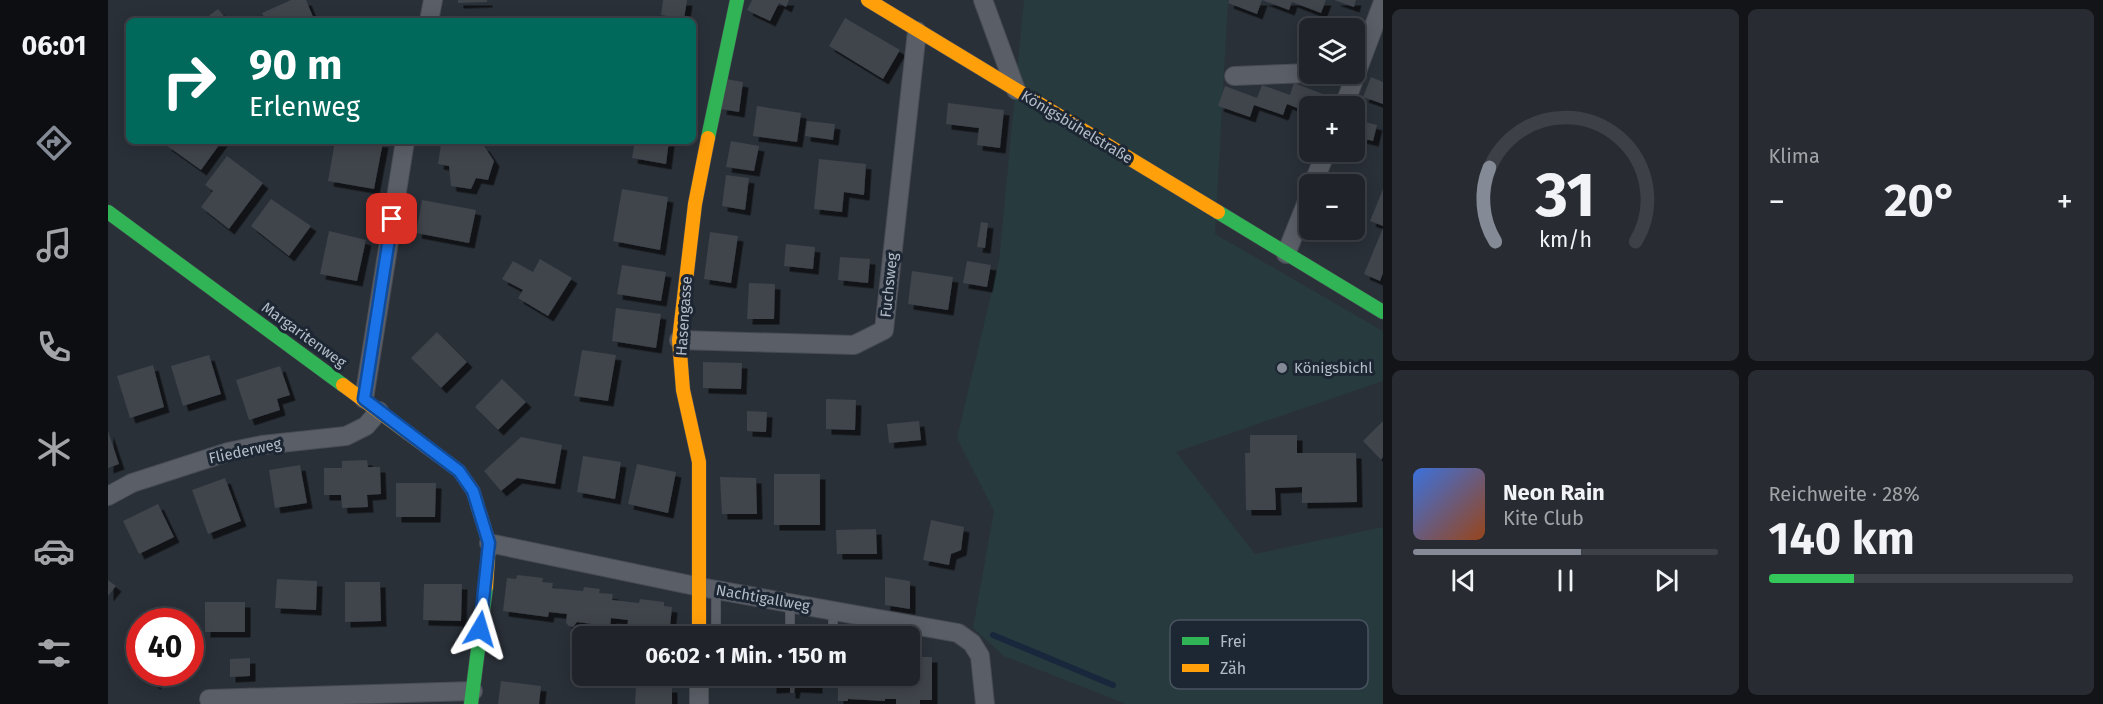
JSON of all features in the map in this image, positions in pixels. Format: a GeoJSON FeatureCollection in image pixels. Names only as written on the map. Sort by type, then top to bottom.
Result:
{"type":"FeatureCollection","features":[{"type":"Feature","properties":{"kind":"street"},"geometry":{"type":"LineString","coordinates":[[430,18],[433,0]]}},
{"type":"Feature","properties":{"kind":"street","name":"Hasengasse"},"geometry":{"type":"LineString","coordinates":[[701,626],[708,588],[699,462],[683,390],[679,340],[694,204],[737,0]]}},
{"type":"Feature","properties":{"kind":"street","name":"Königsbühelstraße"},"geometry":{"type":"LineString","coordinates":[[868,0],[917,32],[1383,312]]}},
{"type":"Feature","properties":{"kind":"street"},"geometry":{"type":"LineString","coordinates":[[982,0],[1016,90]]}},
{"type":"Feature","properties":{"kind":"street"},"geometry":{"type":"LineString","coordinates":[[1365,48],[1383,2]]}},
{"type":"Feature","properties":{"kind":"street","name":"Fuchsweg"},"geometry":{"type":"LineString","coordinates":[[679,340],[854,345],[884,330],[917,32]]}},
{"type":"Feature","properties":{"kind":"street"},"geometry":{"type":"LineString","coordinates":[[1234,76],[1299,73]]}},
{"type":"Feature","properties":{"kind":"street"},"geometry":{"type":"LineString","coordinates":[[364,399],[405,144]]}},
{"type":"Feature","properties":{"kind":"street","name":"Margaritenweg"},"geometry":{"type":"LineString","coordinates":[[108,212],[459,471],[473,491],[489,543],[472,698]]}},
{"type":"Feature","properties":{"kind":"street"},"geometry":{"type":"LineString","coordinates":[[1286,254],[1299,222]]}},
{"type":"Feature","properties":{"kind":"street"},"geometry":{"type":"LineString","coordinates":[[108,232],[125,226]]}},
{"type":"Feature","properties":{"kind":"street","name":"Fliederweg"},"geometry":{"type":"LineString","coordinates":[[108,496],[132,483],[228,452],[262,445],[346,436],[366,426],[379,411]]}},
{"type":"Feature","properties":{"kind":"street","name":"Nachtigallweg"},"geometry":{"type":"LineString","coordinates":[[489,543],[708,588],[958,633],[972,643],[980,656],[985,704]]}},
{"type":"Feature","properties":{"kind":"street"},"geometry":{"type":"LineString","coordinates":[[699,686],[699,704]]}},
{"type":"Feature","properties":{"kind":"street"},"geometry":{"type":"LineString","coordinates":[[209,699],[472,698]]}},
{"type":"Feature","properties":{"kind":"lane"},"geometry":{"type":"LineString","coordinates":[[708,588],[715,626]]}},
{"type":"Feature","properties":{"kind":"lane"},"geometry":{"type":"LineString","coordinates":[[790,602],[790,626]]}},
{"type":"Feature","properties":{"kind":"lane"},"geometry":{"type":"LineString","coordinates":[[832,609],[833,626]]}},
{"type":"Feature","properties":{"kind":"green space"},"geometry":{"type":"Polygon","coordinates":[[[1024,0],[1228,0],[1215,234],[1383,331],[1383,381],[1176,452],[1255,554],[1383,527],[1383,704],[1126,704],[1004,656],[973,628],[994,511],[957,438],[999,261],[1024,0]]]}},
{"type":"Feature","properties":{"kind":"building"},"geometry":{"type":"Polygon","coordinates":[[[291,0],[306,0],[314,18],[264,18],[262,13],[291,0]]]}},
{"type":"Feature","properties":{"kind":"building"},"geometry":{"type":"Polygon","coordinates":[[[458,0],[487,0],[487,2],[458,3],[458,0]]]}},
{"type":"Feature","properties":{"kind":"building"},"geometry":{"type":"Polygon","coordinates":[[[663,0],[687,0],[684,18],[661,15],[663,0]]]}},
{"type":"Feature","properties":{"kind":"building"},"geometry":{"type":"Polygon","coordinates":[[[752,0],[789,0],[786,7],[779,3],[770,21],[747,10],[752,0]]]}},
{"type":"Feature","properties":{"kind":"building"},"geometry":{"type":"Polygon","coordinates":[[[1229,0],[1262,0],[1257,14],[1228,3],[1229,0]]]}},
{"type":"Feature","properties":{"kind":"building"},"geometry":{"type":"Polygon","coordinates":[[[1262,0],[1326,0],[1321,13],[1292,2],[1289,10],[1262,0]]]}},
{"type":"Feature","properties":{"kind":"building"},"geometry":{"type":"Polygon","coordinates":[[[1334,0],[1356,0],[1354,7],[1334,0]]]}},
{"type":"Feature","properties":{"kind":"building"},"geometry":{"type":"Polygon","coordinates":[[[218,9],[226,18],[206,18],[218,9]]]}},
{"type":"Feature","properties":{"kind":"building"},"geometry":{"type":"Polygon","coordinates":[[[845,18],[900,50],[883,79],[829,46],[845,18]]]}},
{"type":"Feature","properties":{"kind":"building"},"geometry":{"type":"Polygon","coordinates":[[[1371,77],[1383,82],[1383,104],[1363,96],[1371,77]]]}},
{"type":"Feature","properties":{"kind":"building"},"geometry":{"type":"Polygon","coordinates":[[[726,79],[743,82],[739,112],[721,109],[726,79]]]}},
{"type":"Feature","properties":{"kind":"building"},"geometry":{"type":"Polygon","coordinates":[[[1294,83],[1323,94],[1322,96],[1299,96],[1299,109],[1287,104],[1283,115],[1254,105],[1250,117],[1218,106],[1225,86],[1257,98],[1262,85],[1290,95],[1294,83]]]}},
{"type":"Feature","properties":{"kind":"building"},"geometry":{"type":"Polygon","coordinates":[[[948,103],[1004,110],[1000,148],[977,145],[979,128],[946,124],[948,103]]]}},
{"type":"Feature","properties":{"kind":"building"},"geometry":{"type":"Polygon","coordinates":[[[757,106],[801,113],[797,142],[753,136],[757,106]]]}},
{"type":"Feature","properties":{"kind":"building"},"geometry":{"type":"Polygon","coordinates":[[[807,121],[835,124],[833,140],[805,136],[807,121]]]}},
{"type":"Feature","properties":{"kind":"building"},"geometry":{"type":"Polygon","coordinates":[[[1365,122],[1377,125],[1373,141],[1365,139],[1365,122]]]}},
{"type":"Feature","properties":{"kind":"building"},"geometry":{"type":"Polygon","coordinates":[[[731,141],[759,146],[754,171],[726,167],[731,141]]]}},
{"type":"Feature","properties":{"kind":"building"},"geometry":{"type":"Polygon","coordinates":[[[166,144],[220,144],[201,170],[166,144]]]}},
{"type":"Feature","properties":{"kind":"building"},"geometry":{"type":"Polygon","coordinates":[[[334,144],[383,144],[374,189],[328,181],[334,144]]]}},
{"type":"Feature","properties":{"kind":"building"},"geometry":{"type":"Polygon","coordinates":[[[441,144],[484,146],[494,161],[488,180],[476,178],[471,189],[451,186],[449,166],[438,164],[441,144]]]}},
{"type":"Feature","properties":{"kind":"building"},"geometry":{"type":"Polygon","coordinates":[[[634,144],[669,144],[666,164],[632,158],[634,144]]]}},
{"type":"Feature","properties":{"kind":"building"},"geometry":{"type":"Polygon","coordinates":[[[227,156],[263,183],[229,229],[201,207],[213,191],[205,185],[227,156]]]}},
{"type":"Feature","properties":{"kind":"building"},"geometry":{"type":"Polygon","coordinates":[[[819,159],[866,164],[864,195],[844,192],[842,212],[814,209],[819,159]]]}},
{"type":"Feature","properties":{"kind":"building"},"geometry":{"type":"Polygon","coordinates":[[[726,175],[749,178],[745,210],[722,206],[726,175]]]}},
{"type":"Feature","properties":{"kind":"building"},"geometry":{"type":"Polygon","coordinates":[[[622,189],[668,197],[660,250],[613,241],[622,189]]]}},
{"type":"Feature","properties":{"kind":"building"},"geometry":{"type":"Polygon","coordinates":[[[1383,189],[1383,226],[1370,221],[1383,189]]]}},
{"type":"Feature","properties":{"kind":"building"},"geometry":{"type":"Polygon","coordinates":[[[271,199],[311,226],[289,256],[251,226],[271,199]]]}},
{"type":"Feature","properties":{"kind":"building"},"geometry":{"type":"Polygon","coordinates":[[[422,200],[476,210],[469,243],[416,233],[422,200]]]}},
{"type":"Feature","properties":{"kind":"building"},"geometry":{"type":"Polygon","coordinates":[[[981,222],[988,223],[985,248],[977,247],[981,222]]]}},
{"type":"Feature","properties":{"kind":"building"},"geometry":{"type":"Polygon","coordinates":[[[1383,228],[1383,273],[1380,281],[1364,274],[1383,228]]]}},
{"type":"Feature","properties":{"kind":"building"},"geometry":{"type":"Polygon","coordinates":[[[329,231],[366,240],[357,281],[320,274],[329,231]]]}},
{"type":"Feature","properties":{"kind":"building"},"geometry":{"type":"Polygon","coordinates":[[[710,232],[738,236],[731,283],[704,279],[710,232]]]}},
{"type":"Feature","properties":{"kind":"building"},"geometry":{"type":"Polygon","coordinates":[[[786,244],[815,247],[813,269],[784,266],[786,244]]]}},
{"type":"Feature","properties":{"kind":"building"},"geometry":{"type":"Polygon","coordinates":[[[840,257],[870,259],[868,283],[838,280],[840,257]]]}},
{"type":"Feature","properties":{"kind":"building"},"geometry":{"type":"Polygon","coordinates":[[[540,259],[572,278],[548,316],[518,298],[523,290],[502,279],[513,261],[533,272],[540,259]]]}},
{"type":"Feature","properties":{"kind":"building"},"geometry":{"type":"Polygon","coordinates":[[[967,261],[991,265],[987,287],[963,283],[967,261]]]}},
{"type":"Feature","properties":{"kind":"building"},"geometry":{"type":"Polygon","coordinates":[[[622,265],[666,272],[661,301],[617,294],[622,265]]]}},
{"type":"Feature","properties":{"kind":"building"},"geometry":{"type":"Polygon","coordinates":[[[912,271],[953,277],[948,310],[908,304],[912,271]]]}},
{"type":"Feature","properties":{"kind":"building"},"geometry":{"type":"Polygon","coordinates":[[[749,283],[775,284],[774,319],[747,319],[749,283]]]}},
{"type":"Feature","properties":{"kind":"building"},"geometry":{"type":"Polygon","coordinates":[[[616,308],[661,314],[656,348],[612,341],[616,308]]]}},
{"type":"Feature","properties":{"kind":"building"},"geometry":{"type":"Polygon","coordinates":[[[437,332],[467,362],[441,388],[411,358],[437,332]]]}},
{"type":"Feature","properties":{"kind":"building"},"geometry":{"type":"Polygon","coordinates":[[[582,350],[616,355],[608,401],[574,396],[582,350]]]}},
{"type":"Feature","properties":{"kind":"building"},"geometry":{"type":"Polygon","coordinates":[[[209,355],[221,394],[183,406],[171,366],[209,355]]]}},
{"type":"Feature","properties":{"kind":"building"},"geometry":{"type":"Polygon","coordinates":[[[703,362],[742,363],[741,389],[703,388],[703,362]]]}},
{"type":"Feature","properties":{"kind":"building"},"geometry":{"type":"Polygon","coordinates":[[[153,365],[164,407],[130,418],[117,376],[153,365]]]}},
{"type":"Feature","properties":{"kind":"building"},"geometry":{"type":"Polygon","coordinates":[[[280,366],[290,395],[277,399],[280,410],[249,420],[236,380],[280,366]]]}},
{"type":"Feature","properties":{"kind":"building"},"geometry":{"type":"Polygon","coordinates":[[[502,379],[526,402],[498,430],[475,407],[502,379]]]}},
{"type":"Feature","properties":{"kind":"building"},"geometry":{"type":"Polygon","coordinates":[[[826,399],[856,400],[855,430],[826,429],[826,399]]]}},
{"type":"Feature","properties":{"kind":"building"},"geometry":{"type":"Polygon","coordinates":[[[747,411],[767,412],[766,432],[747,431],[747,411]]]}},
{"type":"Feature","properties":{"kind":"building"},"geometry":{"type":"Polygon","coordinates":[[[919,421],[921,440],[889,443],[887,424],[919,421]]]}},
{"type":"Feature","properties":{"kind":"building"},"geometry":{"type":"Polygon","coordinates":[[[1383,421],[1383,457],[1381,460],[1363,441],[1383,421]]]}},
{"type":"Feature","properties":{"kind":"building"},"geometry":{"type":"Polygon","coordinates":[[[108,431],[119,464],[108,468],[108,431]]]}},
{"type":"Feature","properties":{"kind":"building"},"geometry":{"type":"Polygon","coordinates":[[[1250,435],[1297,435],[1297,453],[1356,453],[1357,502],[1302,503],[1302,487],[1275,488],[1276,510],[1246,510],[1245,453],[1250,453],[1250,435]]]}},
{"type":"Feature","properties":{"kind":"building"},"geometry":{"type":"Polygon","coordinates":[[[521,437],[562,445],[555,484],[517,478],[501,491],[484,471],[521,437]]]}},
{"type":"Feature","properties":{"kind":"building"},"geometry":{"type":"Polygon","coordinates":[[[583,456],[621,462],[615,499],[577,492],[583,456]]]}},
{"type":"Feature","properties":{"kind":"building"},"geometry":{"type":"Polygon","coordinates":[[[367,460],[368,467],[380,467],[381,494],[367,495],[368,507],[342,508],[341,495],[324,495],[324,468],[342,468],[342,461],[367,460]]]}},
{"type":"Feature","properties":{"kind":"building"},"geometry":{"type":"Polygon","coordinates":[[[637,464],[676,472],[668,513],[628,504],[637,464]]]}},
{"type":"Feature","properties":{"kind":"building"},"geometry":{"type":"Polygon","coordinates":[[[300,465],[307,503],[275,508],[269,470],[300,465]]]}},
{"type":"Feature","properties":{"kind":"building"},"geometry":{"type":"Polygon","coordinates":[[[774,474],[820,474],[820,525],[774,525],[774,474]]]}},
{"type":"Feature","properties":{"kind":"building"},"geometry":{"type":"Polygon","coordinates":[[[720,477],[756,478],[757,514],[722,514],[720,477]]]}},
{"type":"Feature","properties":{"kind":"building"},"geometry":{"type":"Polygon","coordinates":[[[225,478],[241,521],[208,534],[192,490],[225,478]]]}},
{"type":"Feature","properties":{"kind":"building"},"geometry":{"type":"Polygon","coordinates":[[[396,483],[436,483],[435,517],[396,517],[396,483]]]}},
{"type":"Feature","properties":{"kind":"building"},"geometry":{"type":"Polygon","coordinates":[[[158,504],[174,537],[139,554],[123,521],[158,504]]]}},
{"type":"Feature","properties":{"kind":"building"},"geometry":{"type":"Polygon","coordinates":[[[931,520],[964,527],[961,550],[951,554],[949,565],[923,560],[931,520]]]}},
{"type":"Feature","properties":{"kind":"building"},"geometry":{"type":"Polygon","coordinates":[[[876,529],[877,554],[837,554],[836,530],[876,529]]]}},
{"type":"Feature","properties":{"kind":"building"},"geometry":{"type":"Polygon","coordinates":[[[517,575],[543,578],[542,582],[553,583],[552,588],[583,591],[584,587],[600,589],[599,593],[613,594],[612,600],[639,603],[640,599],[664,602],[664,606],[672,607],[670,626],[627,626],[628,620],[611,618],[610,626],[577,622],[572,627],[566,623],[567,614],[549,612],[548,617],[503,611],[507,578],[516,579],[517,575]]]}},
{"type":"Feature","properties":{"kind":"building"},"geometry":{"type":"Polygon","coordinates":[[[885,577],[910,581],[910,609],[885,605],[885,577]]]}},
{"type":"Feature","properties":{"kind":"building"},"geometry":{"type":"Polygon","coordinates":[[[277,579],[317,581],[316,610],[275,608],[277,579]]]}},
{"type":"Feature","properties":{"kind":"building"},"geometry":{"type":"Polygon","coordinates":[[[108,580],[116,586],[108,596],[108,580]]]}},
{"type":"Feature","properties":{"kind":"building"},"geometry":{"type":"Polygon","coordinates":[[[345,582],[380,582],[381,621],[345,622],[345,582]]]}},
{"type":"Feature","properties":{"kind":"building"},"geometry":{"type":"Polygon","coordinates":[[[424,584],[462,584],[461,621],[423,620],[424,584]]]}},
{"type":"Feature","properties":{"kind":"building"},"geometry":{"type":"Polygon","coordinates":[[[205,602],[245,602],[245,632],[205,632],[205,602]]]}},
{"type":"Feature","properties":{"kind":"building"},"geometry":{"type":"Polygon","coordinates":[[[920,657],[932,657],[932,700],[920,700],[920,704],[896,704],[896,699],[838,701],[838,686],[920,686],[920,657]]]}},
{"type":"Feature","properties":{"kind":"building"},"geometry":{"type":"Polygon","coordinates":[[[250,658],[250,676],[230,677],[230,659],[250,658]]]}},
{"type":"Feature","properties":{"kind":"building"},"geometry":{"type":"Polygon","coordinates":[[[501,681],[541,686],[539,704],[498,704],[501,681]]]}},
{"type":"Feature","properties":{"kind":"building"},"geometry":{"type":"Polygon","coordinates":[[[771,686],[817,686],[817,688],[795,687],[794,693],[790,693],[790,687],[771,688],[771,686]]]}},
{"type":"Feature","properties":{"kind":"building"},"geometry":{"type":"Polygon","coordinates":[[[636,687],[672,687],[672,704],[635,704],[636,687]]]}},
{"type":"Feature","properties":{"kind":"waterway"},"geometry":{"type":"LineString","coordinates":[[993,635],[1113,685]]}},
{"type":"Feature","properties":{"kind":"traffic: fast"},"geometry":{"type":"LineString","coordinates":[[708,138],[737,0]]}},
{"type":"Feature","properties":{"kind":"traffic: fast"},"geometry":{"type":"LineString","coordinates":[[108,212],[343,385]]}},
{"type":"Feature","properties":{"kind":"traffic: fast"},"geometry":{"type":"LineString","coordinates":[[1218,212],[1383,312]]}},
{"type":"Feature","properties":{"kind":"traffic: fast"},"geometry":{"type":"LineString","coordinates":[[471,704],[486,587]]}},
{"type":"Feature","properties":{"kind":"traffic: slow"},"geometry":{"type":"LineString","coordinates":[[868,0],[1218,212]]}},
{"type":"Feature","properties":{"kind":"traffic: slow"},"geometry":{"type":"LineString","coordinates":[[699,626],[699,462],[683,390],[679,340],[695,204],[708,138]]}},
{"type":"Feature","properties":{"kind":"traffic: slow"},"geometry":{"type":"LineString","coordinates":[[343,385],[459,471],[473,491],[489,543],[486,587]]}},
{"type":"Feature","properties":{"kind":"place","name":"Königsbichl"},"geometry":{"type":"Point","coordinates":[1282,368]}},
{"type":"Feature","properties":{"kind":"route"},"geometry":{"type":"LineString","coordinates":[[392,219],[364,399],[459,471],[473,491],[489,543],[480,629]]}}]}
